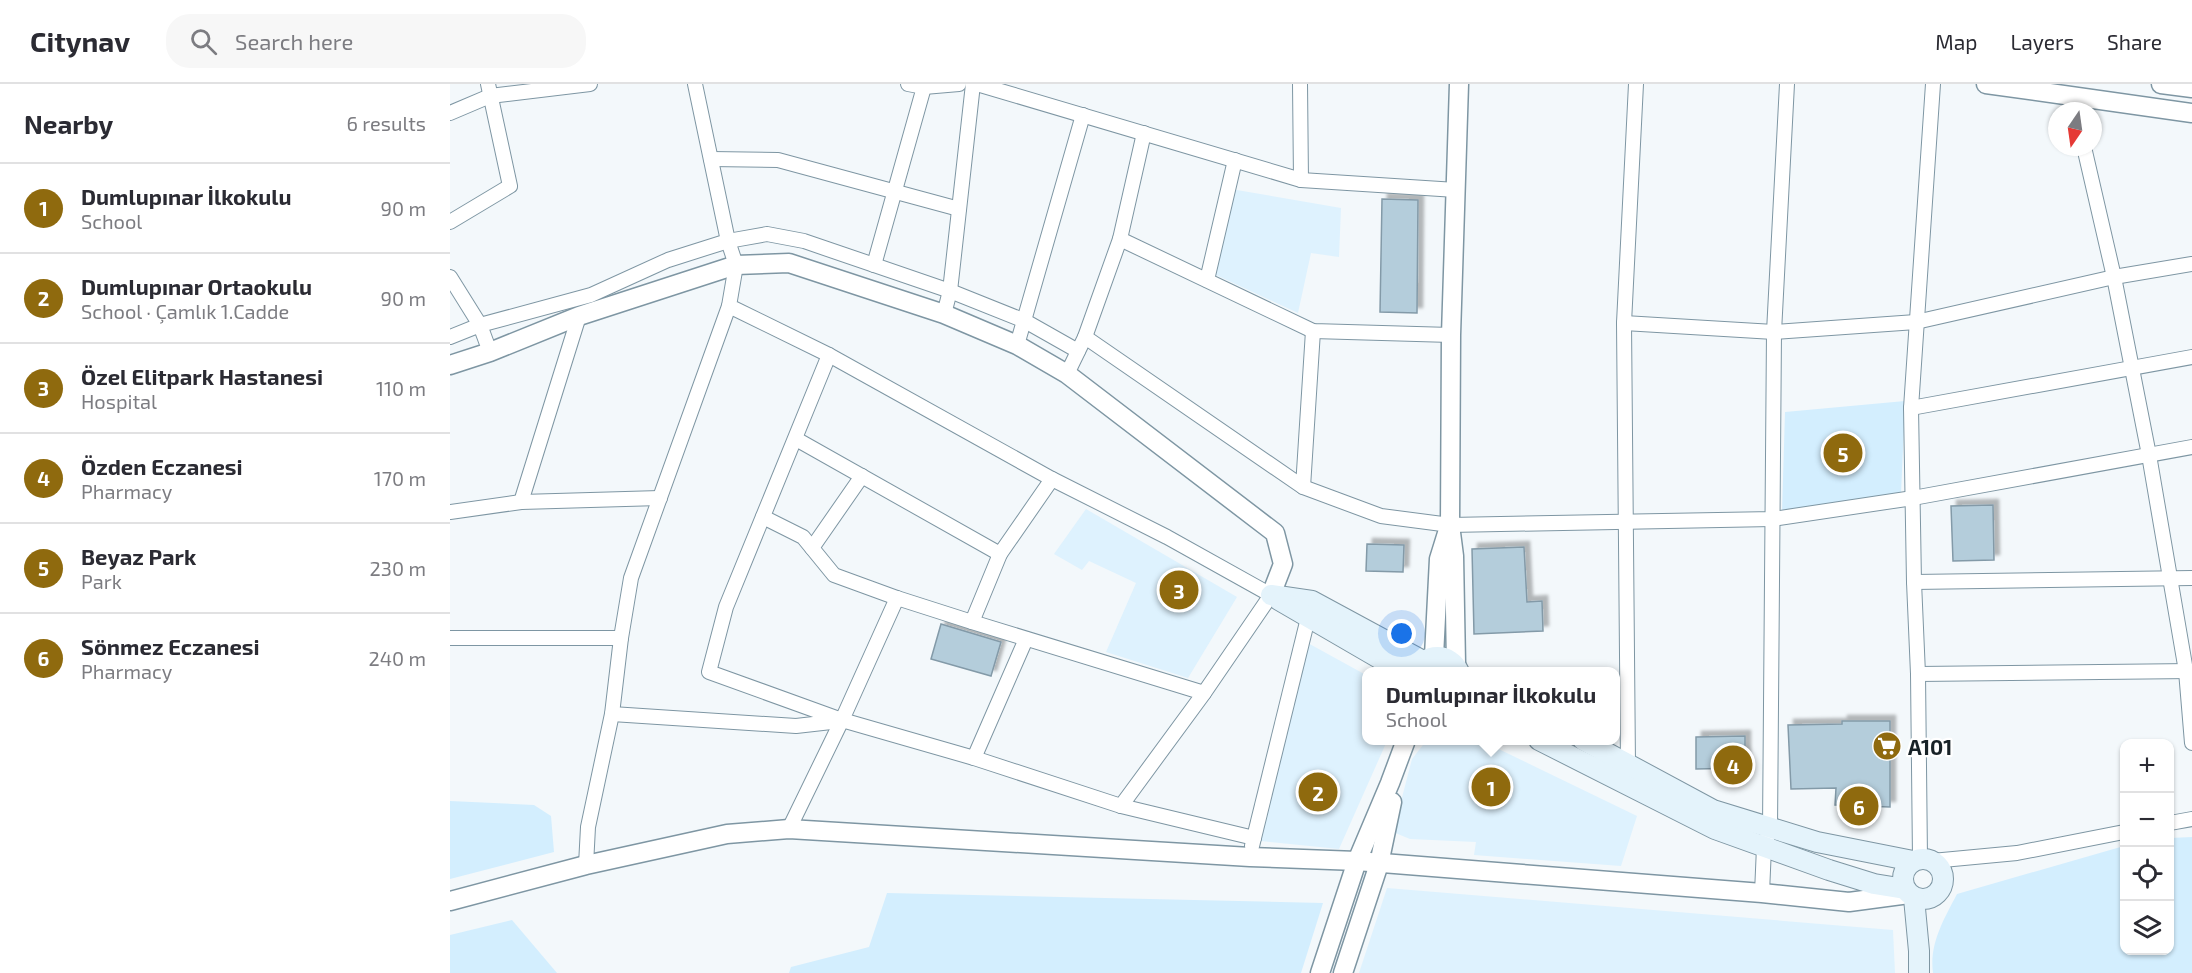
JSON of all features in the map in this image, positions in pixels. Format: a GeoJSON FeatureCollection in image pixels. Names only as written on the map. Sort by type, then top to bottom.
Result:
{"type":"FeatureCollection","features":[{"type":"Feature","properties":{"kind":"main road"},"geometry":{"type":"LineString","coordinates":[[1271,595],[1394,667]]}},
{"type":"Feature","properties":{"kind":"main road"},"geometry":{"type":"LineString","coordinates":[[1271,595],[1311,601],[1425,663],[1446,657],[1457,667]]}},
{"type":"Feature","properties":{"kind":"main road"},"geometry":{"type":"LineString","coordinates":[[1547,745],[1715,829],[1767,838],[1817,842],[1922,860],[1941,870],[1943,876],[1941,889],[1915,895],[1874,884],[1767,838],[1590,745]]}},
{"type":"Feature","properties":{"kind":"main road"},"geometry":{"type":"LineString","coordinates":[[1919,973],[1920,951],[1915,895],[1902,877],[1904,870],[1922,860]]}},
{"type":"Feature","properties":{"kind":"street"},"geometry":{"type":"LineString","coordinates":[[450,113],[489,90],[590,84]]}},
{"type":"Feature","properties":{"kind":"street"},"geometry":{"type":"LineString","coordinates":[[586,865],[588,827],[612,714],[631,578],[729,306],[736,265],[728,241],[695,84]]}},
{"type":"Feature","properties":{"kind":"street"},"geometry":{"type":"LineString","coordinates":[[908,84],[924,87],[959,84]]}},
{"type":"Feature","properties":{"kind":"street"},"geometry":{"type":"LineString","coordinates":[[944,314],[951,291],[975,84],[1302,180],[1456,190]]}},
{"type":"Feature","properties":{"kind":"street"},"geometry":{"type":"LineString","coordinates":[[1300,84],[1302,180]]}},
{"type":"Feature","properties":{"kind":"street"},"geometry":{"type":"LineString","coordinates":[[1458,667],[1454,556],[1450,525],[1451,335],[1459,84]]}},
{"type":"Feature","properties":{"kind":"street"},"geometry":{"type":"LineString","coordinates":[[1628,765],[1624,323],[1636,84]]}},
{"type":"Feature","properties":{"kind":"street"},"geometry":{"type":"LineString","coordinates":[[1762,893],[1767,838],[1774,332],[1787,84]]}},
{"type":"Feature","properties":{"kind":"street"},"geometry":{"type":"LineString","coordinates":[[1933,84],[1911,408],[1922,860],[2017,853],[2120,833]]}},
{"type":"Feature","properties":{"kind":"street"},"geometry":{"type":"LineString","coordinates":[[1986,84],[2066,102]]}},
{"type":"Feature","properties":{"kind":"street"},"geometry":{"type":"LineString","coordinates":[[2162,84],[2192,88]]}},
{"type":"Feature","properties":{"kind":"street"},"geometry":{"type":"LineString","coordinates":[[874,264],[924,87]]}},
{"type":"Feature","properties":{"kind":"street"},"geometry":{"type":"LineString","coordinates":[[450,222],[510,186],[489,90]]}},
{"type":"Feature","properties":{"kind":"street"},"geometry":{"type":"LineString","coordinates":[[2102,106],[2192,113]]}},
{"type":"Feature","properties":{"kind":"street"},"geometry":{"type":"LineString","coordinates":[[1017,345],[1083,115]]}},
{"type":"Feature","properties":{"kind":"street"},"geometry":{"type":"LineString","coordinates":[[1067,374],[1085,337],[1120,239],[1144,133]]}},
{"type":"Feature","properties":{"kind":"street"},"geometry":{"type":"LineString","coordinates":[[2086,156],[2114,277],[2189,671],[2192,743]]}},
{"type":"Feature","properties":{"kind":"street"},"geometry":{"type":"LineString","coordinates":[[711,159],[778,160],[959,209]]}},
{"type":"Feature","properties":{"kind":"street"},"geometry":{"type":"LineString","coordinates":[[1207,280],[1235,160]]}},
{"type":"Feature","properties":{"kind":"street"},"geometry":{"type":"LineString","coordinates":[[450,337],[480,325],[591,295],[668,260],[728,241],[767,234],[804,240],[951,291],[1025,321],[1078,351]]}},
{"type":"Feature","properties":{"kind":"street"},"geometry":{"type":"LineString","coordinates":[[1120,239],[1313,332],[1451,335]]}},
{"type":"Feature","properties":{"kind":"street"},"geometry":{"type":"LineString","coordinates":[[450,365],[490,352],[579,316],[736,265],[789,263],[944,314],[1017,345],[1067,374],[1275,533],[1284,564],[1271,595],[1204,693],[1121,807]]}},
{"type":"Feature","properties":{"kind":"street"},"geometry":{"type":"LineString","coordinates":[[1624,323],[1774,332],[1916,322],[2114,277],[2192,264]]}},
{"type":"Feature","properties":{"kind":"street"},"geometry":{"type":"LineString","coordinates":[[450,277],[480,325],[490,352]]}},
{"type":"Feature","properties":{"kind":"street"},"geometry":{"type":"LineString","coordinates":[[729,306],[830,355],[1052,479],[1167,537],[1271,595]]}},
{"type":"Feature","properties":{"kind":"street"},"geometry":{"type":"LineString","coordinates":[[521,502],[579,316]]}},
{"type":"Feature","properties":{"kind":"street"},"geometry":{"type":"LineString","coordinates":[[1304,487],[1313,332]]}},
{"type":"Feature","properties":{"kind":"street"},"geometry":{"type":"LineString","coordinates":[[1085,337],[1304,487],[1381,516],[1450,525],[1773,519],[1912,498],[2192,447]]}},
{"type":"Feature","properties":{"kind":"street"},"geometry":{"type":"LineString","coordinates":[[830,355],[726,608],[708,672],[842,720],[974,758],[1121,807],[1254,838]]}},
{"type":"Feature","properties":{"kind":"street"},"geometry":{"type":"LineString","coordinates":[[1911,408],[2192,357]]}},
{"type":"Feature","properties":{"kind":"street"},"geometry":{"type":"LineString","coordinates":[[796,440],[1000,554]]}},
{"type":"Feature","properties":{"kind":"street"},"geometry":{"type":"LineString","coordinates":[[812,548],[862,476]]}},
{"type":"Feature","properties":{"kind":"street"},"geometry":{"type":"LineString","coordinates":[[972,622],[1000,554],[1052,479]]}},
{"type":"Feature","properties":{"kind":"street"},"geometry":{"type":"LineString","coordinates":[[450,512],[521,502],[660,498]]}},
{"type":"Feature","properties":{"kind":"street"},"geometry":{"type":"LineString","coordinates":[[763,517],[802,537],[834,574],[897,598],[1204,693]]}},
{"type":"Feature","properties":{"kind":"street"},"geometry":{"type":"LineString","coordinates":[[1425,663],[1439,559],[1450,525]]}},
{"type":"Feature","properties":{"kind":"street"},"geometry":{"type":"LineString","coordinates":[[1914,582],[2192,578]]}},
{"type":"Feature","properties":{"kind":"street"},"geometry":{"type":"LineString","coordinates":[[789,829],[842,720],[897,598]]}},
{"type":"Feature","properties":{"kind":"street"},"geometry":{"type":"LineString","coordinates":[[1250,857],[1308,618]]}},
{"type":"Feature","properties":{"kind":"street"},"geometry":{"type":"LineString","coordinates":[[450,638],[621,638]]}},
{"type":"Feature","properties":{"kind":"street"},"geometry":{"type":"LineString","coordinates":[[974,758],[1026,639]]}},
{"type":"Feature","properties":{"kind":"street"},"geometry":{"type":"LineString","coordinates":[[1918,674],[2189,671]]}},
{"type":"Feature","properties":{"kind":"street"},"geometry":{"type":"LineString","coordinates":[[612,714],[796,726],[842,720]]}},
{"type":"Feature","properties":{"kind":"street"},"geometry":{"type":"LineString","coordinates":[[1320,973],[1357,861],[1404,745]]}},
{"type":"Feature","properties":{"kind":"street"},"geometry":{"type":"LineString","coordinates":[[1343,973],[1379,864],[1394,796],[1415,745]]}},
{"type":"Feature","properties":{"kind":"street"},"geometry":{"type":"LineString","coordinates":[[2174,822],[2192,819]]}},
{"type":"Feature","properties":{"kind":"street"},"geometry":{"type":"LineString","coordinates":[[450,901],[586,865],[727,834],[789,829],[1250,857],[1357,861],[1849,902],[1915,895]]}},
{"type":"Feature","properties":{"kind":"shaded area"},"geometry":{"type":"Polygon","coordinates":[[[1231,189],[1341,208],[1339,257],[1311,253],[1298,313],[1216,275],[1212,268],[1231,189]]]}},
{"type":"Feature","properties":{"kind":"shaded area"},"geometry":{"type":"Polygon","coordinates":[[[1905,401],[1901,494],[1782,513],[1785,412],[1905,401]]]}},
{"type":"Feature","properties":{"kind":"shaded area"},"geometry":{"type":"Polygon","coordinates":[[[1086,509],[1237,597],[1188,678],[1106,652],[1136,583],[1089,561],[1082,570],[1054,554],[1086,509]]]}},
{"type":"Feature","properties":{"kind":"shaded area"},"geometry":{"type":"Polygon","coordinates":[[[1306,642],[1362,673],[1362,745],[1385,745],[1339,849],[1261,841],[1306,642]]]}},
{"type":"Feature","properties":{"kind":"shaded area"},"geometry":{"type":"Polygon","coordinates":[[[1423,745],[1490,745],[1637,816],[1621,866],[1474,855],[1476,842],[1410,839],[1393,832],[1412,759],[1423,745]]]}},
{"type":"Feature","properties":{"kind":"shaded area"},"geometry":{"type":"Polygon","coordinates":[[[450,801],[534,805],[551,816],[554,852],[450,879],[450,801]]]}},
{"type":"Feature","properties":{"kind":"shaded area"},"geometry":{"type":"Polygon","coordinates":[[[2192,837],[2192,973],[1933,973],[1935,942],[1957,894],[2120,847],[2120,955],[2174,955],[2174,838],[2192,837]]]}},
{"type":"Feature","properties":{"kind":"shaded area"},"geometry":{"type":"Polygon","coordinates":[[[1387,888],[1893,930],[1895,973],[1359,973],[1387,888]]]}},
{"type":"Feature","properties":{"kind":"shaded area"},"geometry":{"type":"Polygon","coordinates":[[[887,893],[1323,903],[1301,973],[789,973],[791,967],[869,947],[887,893]]]}},
{"type":"Feature","properties":{"kind":"shaded area"},"geometry":{"type":"Polygon","coordinates":[[[512,920],[557,973],[450,973],[450,935],[512,920]]]}},
{"type":"Feature","properties":{"kind":"building"},"geometry":{"type":"Polygon","coordinates":[[[1382,199],[1418,200],[1417,313],[1380,312],[1382,199]]]}},
{"type":"Feature","properties":{"kind":"building"},"geometry":{"type":"Polygon","coordinates":[[[1993,505],[1994,560],[1953,561],[1951,506],[1993,505]]]}},
{"type":"Feature","properties":{"kind":"building"},"geometry":{"type":"Polygon","coordinates":[[[1367,544],[1404,545],[1403,572],[1366,571],[1367,544]]]}},
{"type":"Feature","properties":{"kind":"building"},"geometry":{"type":"Polygon","coordinates":[[[1524,547],[1527,602],[1542,601],[1543,631],[1474,634],[1472,549],[1524,547]]]}},
{"type":"Feature","properties":{"kind":"building"},"geometry":{"type":"Polygon","coordinates":[[[941,624],[1001,642],[991,676],[931,659],[941,624]]]}},
{"type":"Feature","properties":{"kind":"building"},"geometry":{"type":"Polygon","coordinates":[[[1842,721],[1890,721],[1890,807],[1835,805],[1836,788],[1791,789],[1788,725],[1842,724],[1842,721]]]}},
{"type":"Feature","properties":{"kind":"building"},"geometry":{"type":"Polygon","coordinates":[[[1745,736],[1745,768],[1696,769],[1696,737],[1745,736]]]}},
{"type":"Feature","properties":{"kind":"place","name":"Beyaz Park"},"geometry":{"type":"Point","coordinates":[1843,453]}},
{"type":"Feature","properties":{"kind":"place","name":"Özel Elitpark Hastanesi"},"geometry":{"type":"Point","coordinates":[1179,590]}},
{"type":"Feature","properties":{"kind":"place","name":"A101"},"geometry":{"type":"Point","coordinates":[1887,746]}},
{"type":"Feature","properties":{"kind":"place","name":"Özden Eczanesi"},"geometry":{"type":"Point","coordinates":[1733,765]}},
{"type":"Feature","properties":{"kind":"place","name":"Dumlupınar İlkokulu"},"geometry":{"type":"Point","coordinates":[1491,787]}},
{"type":"Feature","properties":{"kind":"place","name":"Dumlupınar Ortaokulu"},"geometry":{"type":"Point","coordinates":[1318,792]}},
{"type":"Feature","properties":{"kind":"place","name":"Sönmez Eczanesi"},"geometry":{"type":"Point","coordinates":[1859,806]}}]}
